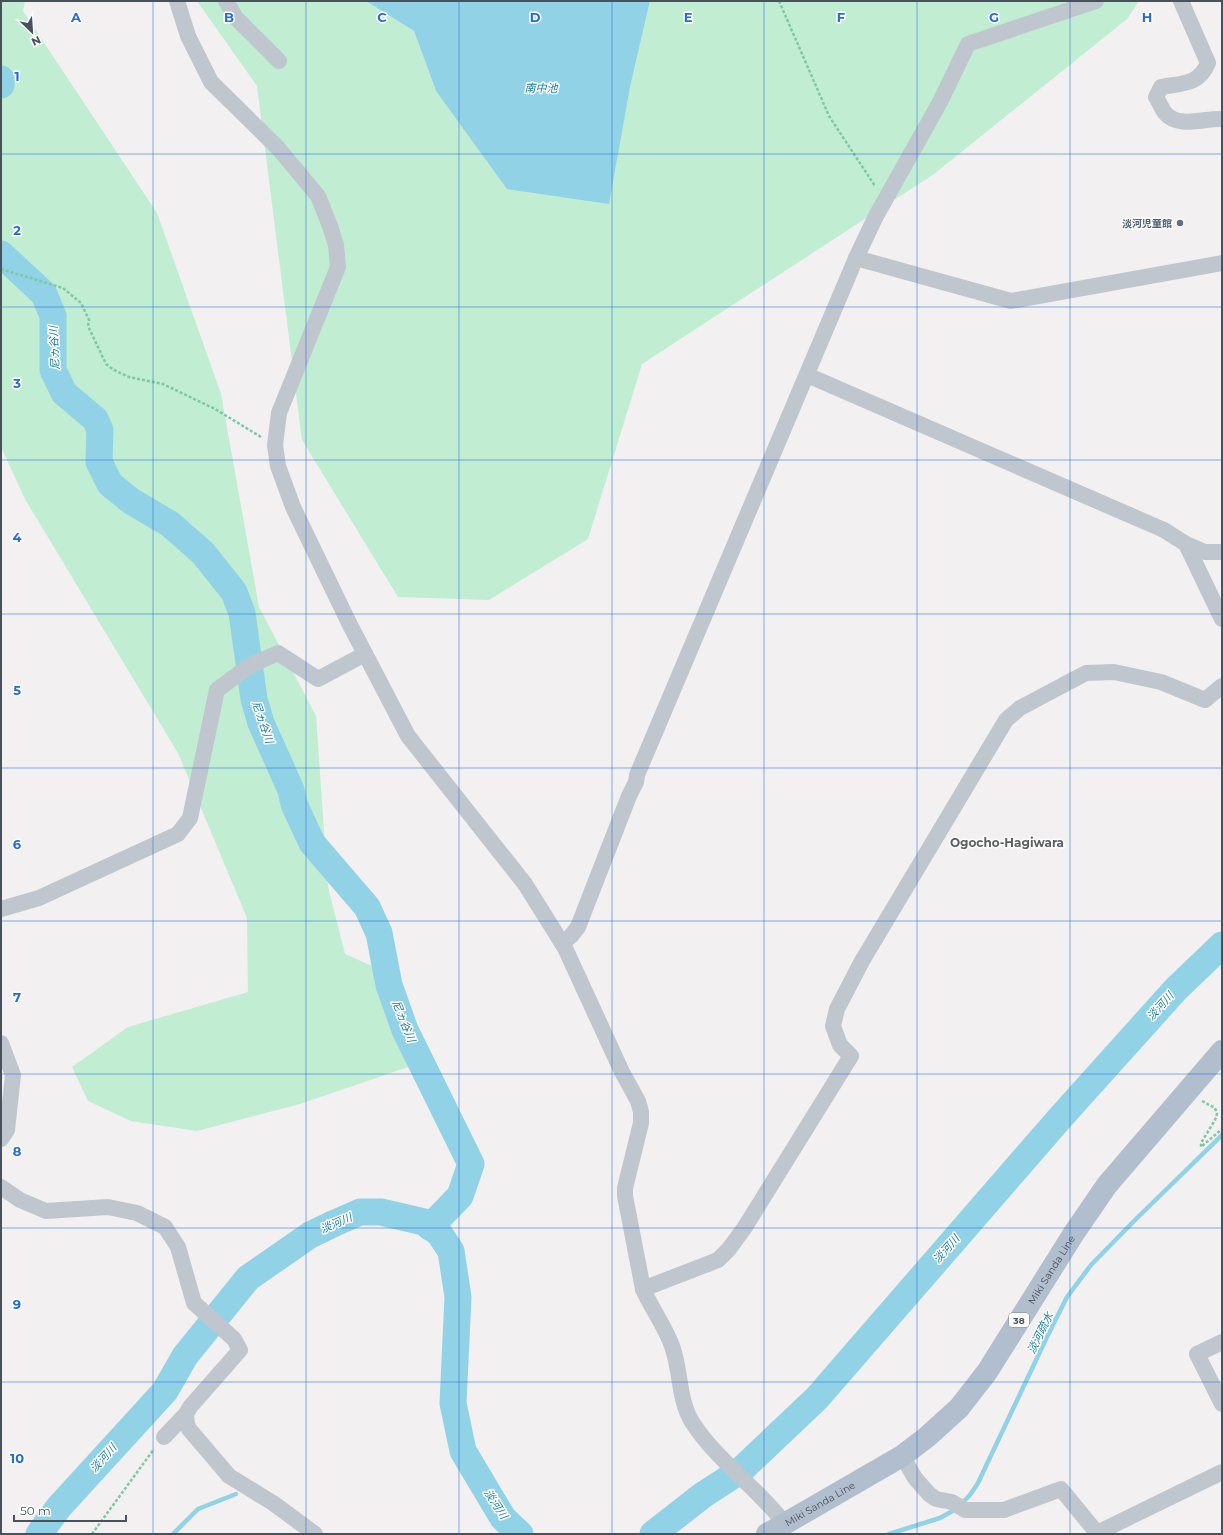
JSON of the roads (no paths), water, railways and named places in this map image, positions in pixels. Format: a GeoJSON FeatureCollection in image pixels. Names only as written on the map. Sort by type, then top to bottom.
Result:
{"type":"FeatureCollection","features":[{"type":"Feature","properties":{"kind":"main road","name":"Miki Sanda Line"},"geometry":{"type":"LineString","coordinates":[[776,1529],[902,1456],[940,1426],[971,1393],[987,1372],[1074,1233],[1100,1195],[1140,1145],[1222,1052]]}},
{"type":"Feature","properties":{"kind":"street"},"geometry":{"type":"LineString","coordinates":[[177,1],[188,36],[211,82],[278,148],[318,196],[336,245],[338,267],[279,413],[275,445],[278,466],[293,507],[364,654],[408,736],[520,876],[562,943],[622,1072],[636,1096],[640,1106],[641,1123],[625,1188],[625,1196],[643,1289],[648,1302],[672,1345],[688,1415],[699,1431],[719,1454],[769,1504],[776,1529]]}},
{"type":"Feature","properties":{"kind":"street"},"geometry":{"type":"LineString","coordinates":[[226,1],[236,18],[279,61]]}},
{"type":"Feature","properties":{"kind":"street"},"geometry":{"type":"LineString","coordinates":[[562,943],[571,936],[578,927],[640,768],[856,258],[885,200],[940,102],[968,44],[1096,1]]}},
{"type":"Feature","properties":{"kind":"street"},"geometry":{"type":"LineString","coordinates":[[1181,1],[1208,63],[1204,73],[1192,81],[1161,87],[1156,97],[1166,114],[1177,121],[1190,122],[1211,118],[1222,119]]}},
{"type":"Feature","properties":{"kind":"street"},"geometry":{"type":"LineString","coordinates":[[856,258],[1011,302],[1222,263]]}},
{"type":"Feature","properties":{"kind":"street"},"geometry":{"type":"LineString","coordinates":[[807,375],[1164,530],[1186,544],[1205,552],[1222,552]]}},
{"type":"Feature","properties":{"kind":"street"},"geometry":{"type":"LineString","coordinates":[[1186,544],[1222,619]]}},
{"type":"Feature","properties":{"kind":"street"},"geometry":{"type":"LineString","coordinates":[[1,909],[39,898],[178,834],[190,818],[217,690],[249,666],[278,653],[318,679],[364,654]]}},
{"type":"Feature","properties":{"kind":"street"},"geometry":{"type":"LineString","coordinates":[[643,1289],[718,1260],[729,1249],[745,1227],[851,1056],[840,1045],[833,1026],[837,1009],[862,960],[1006,720],[1020,708],[1086,673],[1114,672],[1161,682],[1205,700],[1222,686]]}},
{"type":"Feature","properties":{"kind":"street"},"geometry":{"type":"LineString","coordinates":[[1,1043],[13,1075],[8,1130],[1,1139]]}},
{"type":"Feature","properties":{"kind":"street"},"geometry":{"type":"LineString","coordinates":[[1,1187],[20,1200],[46,1211],[108,1206],[137,1213],[165,1227],[178,1247],[194,1303],[234,1339],[240,1350],[164,1436]]}},
{"type":"Feature","properties":{"kind":"street"},"geometry":{"type":"LineString","coordinates":[[1222,1342],[1197,1354],[1222,1404]]}},
{"type":"Feature","properties":{"kind":"street"},"geometry":{"type":"LineString","coordinates":[[180,1419],[186,1421],[189,1429],[228,1476],[273,1503],[315,1534]]}},
{"type":"Feature","properties":{"kind":"street"},"geometry":{"type":"LineString","coordinates":[[902,1456],[915,1478],[929,1494],[936,1499],[952,1502],[959,1507],[980,1511],[1004,1510],[1061,1489],[1096,1534],[1222,1472]]}},
{"type":"Feature","properties":{"kind":"water","name":"南中池"},"geometry":{"type":"Polygon","coordinates":[[[366,1],[650,1],[630,87],[609,204],[507,189],[436,91],[414,31],[366,1]]]}},
{"type":"Feature","properties":{"kind":"waterway","name":"尼ヵ谷川"},"geometry":{"type":"LineString","coordinates":[[1,79],[1,85]]}},
{"type":"Feature","properties":{"kind":"waterway","name":"尼ヵ谷川"},"geometry":{"type":"LineString","coordinates":[[1,254],[44,294],[53,316],[53,370],[64,393],[95,419],[100,430],[99,462],[110,484],[131,501],[170,524],[203,553],[234,592],[242,613],[254,699],[261,723],[291,790],[294,804],[312,843],[367,907],[379,933],[389,985],[405,1030],[471,1164],[460,1196],[430,1227]]}},
{"type":"Feature","properties":{"kind":"waterway","name":"淡河川"},"geometry":{"type":"LineString","coordinates":[[653,1534],[703,1495],[740,1471],[817,1398],[1060,1118],[1176,989],[1222,945]]}},
{"type":"Feature","properties":{"kind":"waterway","name":"淡河疏水"},"geometry":{"type":"LineString","coordinates":[[961,1504],[970,1495],[978,1483],[1067,1297],[1091,1265],[1222,1135]]}},
{"type":"Feature","properties":{"kind":"waterway","name":"淡河川"},"geometry":{"type":"LineString","coordinates":[[39,1534],[59,1507],[165,1391],[185,1356],[248,1278],[310,1235],[360,1212],[381,1212],[424,1222],[439,1233],[451,1251],[458,1297],[453,1403],[463,1451],[503,1518],[520,1534]]}},
{"type":"Feature","properties":{"kind":"waterway","name":"淡河疏水"},"geometry":{"type":"LineString","coordinates":[[173,1534],[198,1509],[236,1494]]}},
{"type":"Feature","properties":{"kind":"waterway","name":"淡河疏水"},"geometry":{"type":"LineString","coordinates":[[889,1534],[940,1518],[956,1509]]}},
{"type":"Feature","properties":{"kind":"place","name":"淡河児童館"},"geometry":{"type":"Point","coordinates":[1180,223]}},
{"type":"Feature","properties":{"kind":"district","name":"Ogocho-Hagiwara"},"geometry":{"type":"Point","coordinates":[1007,842]}}]}
